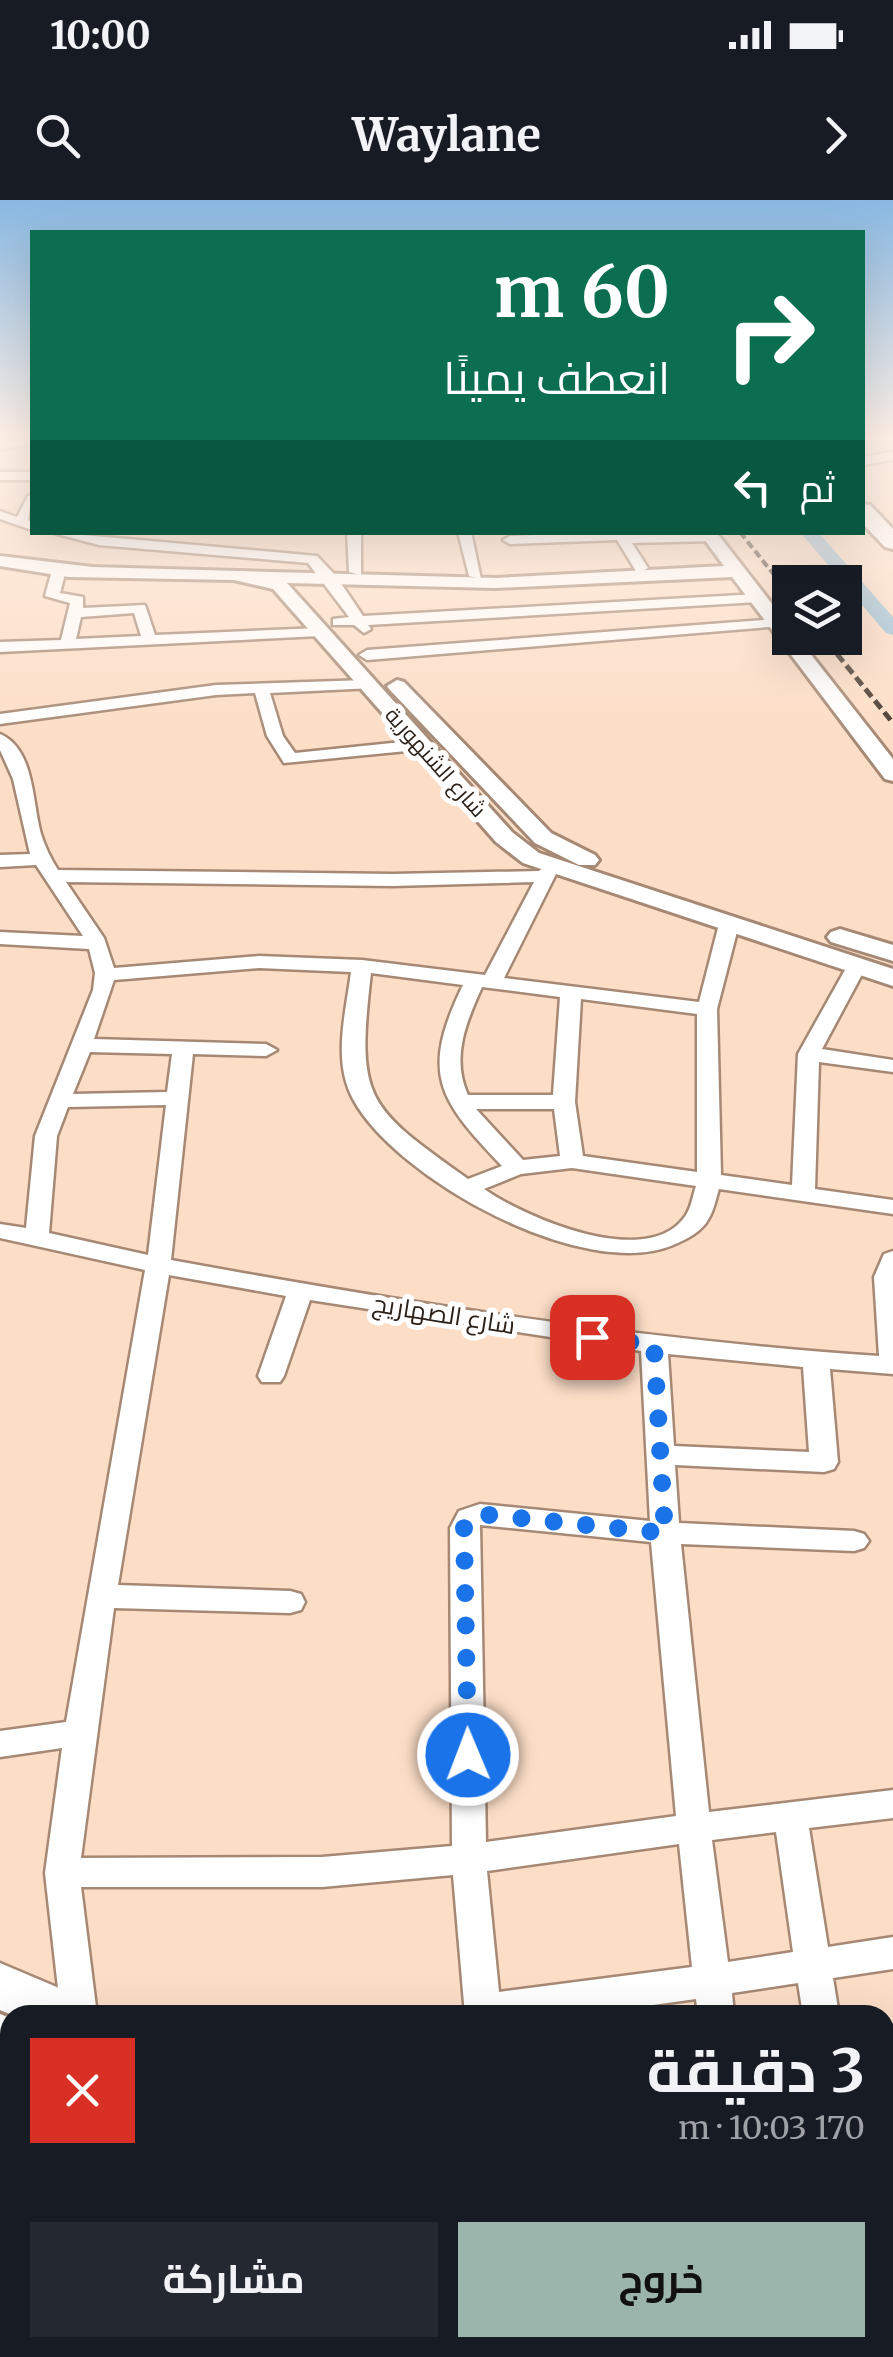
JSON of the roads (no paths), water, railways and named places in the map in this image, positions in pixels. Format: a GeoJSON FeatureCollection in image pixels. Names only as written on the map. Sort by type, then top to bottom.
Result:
{"type":"FeatureCollection","features":[{"type":"Feature","properties":{"kind":"main road"},"geometry":{"type":"LineString","coordinates":[[0,1986],[44,2005]]}},
{"type":"Feature","properties":{"kind":"street"},"geometry":{"type":"LineString","coordinates":[[68,643],[78,597],[52,594],[64,560],[82,540]]}},
{"type":"Feature","properties":{"kind":"street"},"geometry":{"type":"LineString","coordinates":[[107,540],[254,564],[288,574]]}},
{"type":"Feature","properties":{"kind":"street"},"geometry":{"type":"LineString","coordinates":[[254,564],[256,540]]}},
{"type":"Feature","properties":{"kind":"street"},"geometry":{"type":"LineString","coordinates":[[354,540],[356,572]]}},
{"type":"Feature","properties":{"kind":"street"},"geometry":{"type":"LineString","coordinates":[[466,540],[476,576]]}},
{"type":"Feature","properties":{"kind":"street"},"geometry":{"type":"LineString","coordinates":[[510,540],[519,540]]}},
{"type":"Feature","properties":{"kind":"street"},"geometry":{"type":"LineString","coordinates":[[624,540],[673,602]]}},
{"type":"Feature","properties":{"kind":"street"},"geometry":{"type":"LineString","coordinates":[[713,540],[772,617]]}},
{"type":"Feature","properties":{"kind":"street"},"geometry":{"type":"LineString","coordinates":[[0,545],[71,559],[496,583],[650,571]]}},
{"type":"Feature","properties":{"kind":"street"},"geometry":{"type":"LineString","coordinates":[[254,564],[312,559],[327,575],[338,625]]}},
{"type":"Feature","properties":{"kind":"street","name":"شارع الشنهورية"},"geometry":{"type":"LineString","coordinates":[[0,560],[254,564],[374,654],[530,826],[560,850],[893,953]]}},
{"type":"Feature","properties":{"kind":"street"},"geometry":{"type":"LineString","coordinates":[[327,575],[356,572],[476,576],[734,567]]}},
{"type":"Feature","properties":{"kind":"street","name":"شارع الشنهورية"},"geometry":{"type":"LineString","coordinates":[[288,574],[338,625],[366,685],[516,848],[547,872],[728,924],[893,978]]}},
{"type":"Feature","properties":{"kind":"street"},"geometry":{"type":"LineString","coordinates":[[0,647],[758,598]]}},
{"type":"Feature","properties":{"kind":"street"},"geometry":{"type":"LineString","coordinates":[[76,613],[140,608],[149,639]]}},
{"type":"Feature","properties":{"kind":"street"},"geometry":{"type":"LineString","coordinates":[[374,654],[772,622]]}},
{"type":"Feature","properties":{"kind":"street"},"geometry":{"type":"LineString","coordinates":[[801,655],[893,774]]}},
{"type":"Feature","properties":{"kind":"street"},"geometry":{"type":"LineString","coordinates":[[0,719],[176,694],[366,685]]}},
{"type":"Feature","properties":{"kind":"street"},"geometry":{"type":"LineString","coordinates":[[261,688],[275,736],[290,760],[421,745]]}},
{"type":"Feature","properties":{"kind":"street"},"geometry":{"type":"LineString","coordinates":[[0,739],[15,757],[10,776],[46,868],[96,943],[106,975],[46,1136],[37,1236]]}},
{"type":"Feature","properties":{"kind":"street"},"geometry":{"type":"LineString","coordinates":[[0,860],[46,868],[393,880],[547,872]]}},
{"type":"Feature","properties":{"kind":"street"},"geometry":{"type":"LineString","coordinates":[[518,1168],[457,1102],[447,1072],[456,1016],[484,981],[547,872]]}},
{"type":"Feature","properties":{"kind":"street"},"geometry":{"type":"LineString","coordinates":[[362,966],[353,1056],[357,1083],[367,1103],[385,1124],[504,1214],[595,1245],[630,1247],[659,1242],[684,1231],[704,1206],[709,1182],[706,1009],[728,924]]}},
{"type":"Feature","properties":{"kind":"street"},"geometry":{"type":"LineString","coordinates":[[0,938],[96,943]]}},
{"type":"Feature","properties":{"kind":"street"},"geometry":{"type":"LineString","coordinates":[[106,975],[239,963],[362,966],[706,1009]]}},
{"type":"Feature","properties":{"kind":"street"},"geometry":{"type":"LineString","coordinates":[[804,1195],[809,1054],[857,965]]}},
{"type":"Feature","properties":{"kind":"street"},"geometry":{"type":"LineString","coordinates":[[571,993],[564,1102],[572,1161]]}},
{"type":"Feature","properties":{"kind":"street"},"geometry":{"type":"LineString","coordinates":[[79,1045],[266,1050]]}},
{"type":"Feature","properties":{"kind":"street"},"geometry":{"type":"LineString","coordinates":[[78,2005],[62,1873],[101,1596],[158,1265],[183,1048]]}},
{"type":"Feature","properties":{"kind":"street"},"geometry":{"type":"LineString","coordinates":[[809,1054],[893,1066]]}},
{"type":"Feature","properties":{"kind":"street"},"geometry":{"type":"LineString","coordinates":[[61,1102],[176,1098]]}},
{"type":"Feature","properties":{"kind":"street"},"geometry":{"type":"LineString","coordinates":[[457,1102],[564,1102]]}},
{"type":"Feature","properties":{"kind":"street"},"geometry":{"type":"LineString","coordinates":[[466,1188],[518,1168],[572,1161],[893,1206]]}},
{"type":"Feature","properties":{"kind":"street","name":"شارع الصهاريج"},"geometry":{"type":"LineString","coordinates":[[0,1231],[300,1291],[654,1345],[816,1361],[893,1364]]}},
{"type":"Feature","properties":{"kind":"street"},"geometry":{"type":"LineString","coordinates":[[893,1259],[886,1277],[893,1364]]}},
{"type":"Feature","properties":{"kind":"street"},"geometry":{"type":"LineString","coordinates":[[271,1376],[300,1291]]}},
{"type":"Feature","properties":{"kind":"street"},"geometry":{"type":"LineString","coordinates":[[654,1345],[665,1533],[713,1998]]}},
{"type":"Feature","properties":{"kind":"street"},"geometry":{"type":"LineString","coordinates":[[661,1455],[824,1462],[816,1361]]}},
{"type":"Feature","properties":{"kind":"street"},"geometry":{"type":"LineString","coordinates":[[482,2005],[469,1860],[464,1528],[469,1518],[480,1514],[665,1533],[854,1541]]}},
{"type":"Feature","properties":{"kind":"street"},"geometry":{"type":"LineString","coordinates":[[101,1596],[290,1602]]}},
{"type":"Feature","properties":{"kind":"street"},"geometry":{"type":"LineString","coordinates":[[0,1744],[80,1734]]}},
{"type":"Feature","properties":{"kind":"street"},"geometry":{"type":"LineString","coordinates":[[62,1873],[322,1872],[469,1860],[893,1804]]}},
{"type":"Feature","properties":{"kind":"street"},"geometry":{"type":"LineString","coordinates":[[790,1816],[819,2005]]}},
{"type":"Feature","properties":{"kind":"street"},"geometry":{"type":"LineString","coordinates":[[598,2005],[713,1998],[813,1966],[893,1953]]}},
{"type":"Feature","properties":{"kind":"waterway"},"geometry":{"type":"LineString","coordinates":[[815,540],[893,629]]}},
{"type":"Feature","properties":{"kind":"railway"},"geometry":{"type":"LineString","coordinates":[[746,540],[772,572]]}},
{"type":"Feature","properties":{"kind":"railway"},"geometry":{"type":"LineString","coordinates":[[838,655],[893,723]]}}]}
